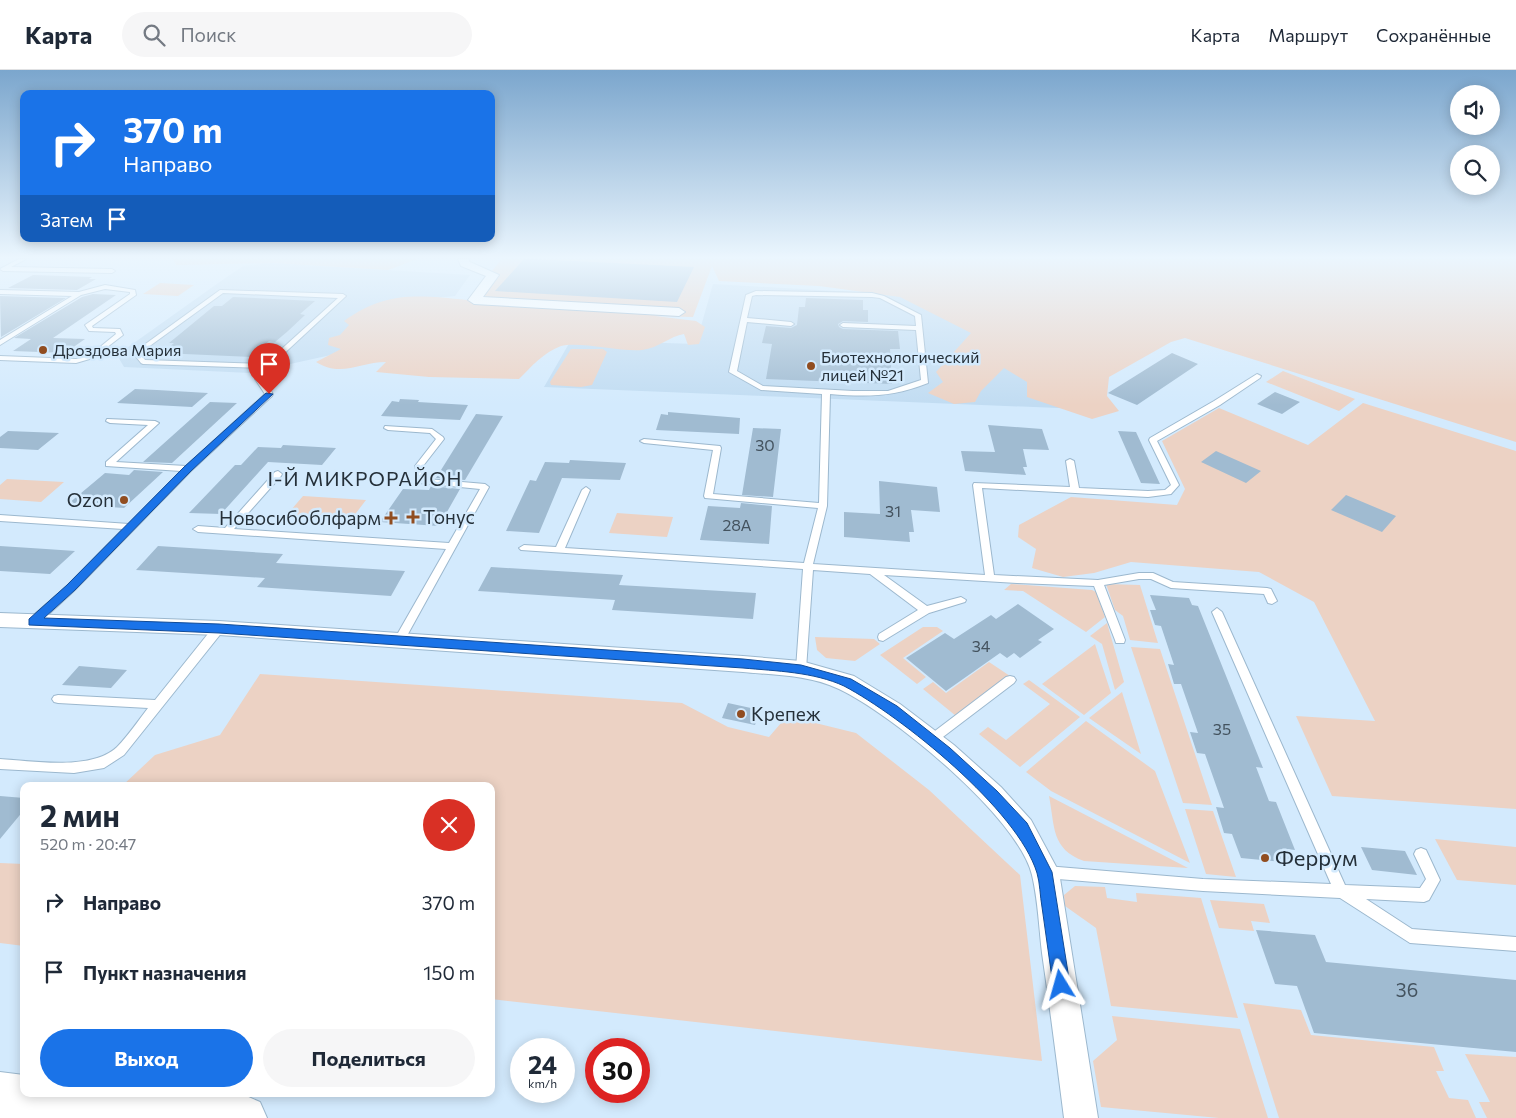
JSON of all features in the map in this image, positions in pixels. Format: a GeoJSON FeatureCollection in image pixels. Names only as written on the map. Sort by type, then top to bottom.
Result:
{"type":"FeatureCollection","features":[{"type":"Feature","properties":{"kind":"main road"},"geometry":{"type":"LineString","coordinates":[[0,1096],[244,1118]]}},
{"type":"Feature","properties":{"kind":"street"},"geometry":{"type":"LineString","coordinates":[[609,308],[679,312]]}},
{"type":"Feature","properties":{"kind":"street"},"geometry":{"type":"LineString","coordinates":[[0,620],[219,628],[801,669],[846,682],[892,710],[931,740],[992,795],[1022,828],[1045,872],[1081,1118]]}},
{"type":"Feature","properties":{"kind":"lane"},"geometry":{"type":"LineString","coordinates":[[0,343],[57,308]]}},
{"type":"Feature","properties":{"kind":"lane"},"geometry":{"type":"LineString","coordinates":[[0,358],[76,361],[91,357],[120,335],[118,330],[91,330],[88,325],[114,308]]}},
{"type":"Feature","properties":{"kind":"lane"},"geometry":{"type":"LineString","coordinates":[[199,308],[136,353],[142,362],[267,366]]}},
{"type":"Feature","properties":{"kind":"lane"},"geometry":{"type":"LineString","coordinates":[[33,622],[71,588],[188,469],[269,394],[260,379],[260,372],[330,308]]}},
{"type":"Feature","properties":{"kind":"lane"},"geometry":{"type":"LineString","coordinates":[[746,308],[733,372],[761,388],[887,395],[907,389],[925,380],[918,315],[904,308]]}},
{"type":"Feature","properties":{"kind":"lane"},"geometry":{"type":"LineString","coordinates":[[744,320],[791,324]]}},
{"type":"Feature","properties":{"kind":"lane"},"geometry":{"type":"LineString","coordinates":[[843,325],[919,328]]}},
{"type":"Feature","properties":{"kind":"lane"},"geometry":{"type":"LineString","coordinates":[[990,578],[977,485],[1148,494],[1168,492],[1175,485],[1153,440],[1217,403],[1257,376]]}},
{"type":"Feature","properties":{"kind":"lane"},"geometry":{"type":"LineString","coordinates":[[801,669],[808,565],[823,506],[826,392]]}},
{"type":"Feature","properties":{"kind":"lane"},"geometry":{"type":"LineString","coordinates":[[110,421],[155,423],[109,464],[188,469]]}},
{"type":"Feature","properties":{"kind":"lane"},"geometry":{"type":"LineString","coordinates":[[388,428],[432,431],[440,439],[419,466],[423,481],[485,487],[399,640]]}},
{"type":"Feature","properties":{"kind":"lane"},"geometry":{"type":"LineString","coordinates":[[644,441],[717,448],[708,496],[823,506]]}},
{"type":"Feature","properties":{"kind":"lane"},"geometry":{"type":"LineString","coordinates":[[1070,461],[1075,490]]}},
{"type":"Feature","properties":{"kind":"lane"},"geometry":{"type":"LineString","coordinates":[[227,531],[278,474]]}},
{"type":"Feature","properties":{"kind":"lane"},"geometry":{"type":"LineString","coordinates":[[559,550],[586,490]]}},
{"type":"Feature","properties":{"kind":"lane"},"geometry":{"type":"LineString","coordinates":[[0,518],[129,527]]}},
{"type":"Feature","properties":{"kind":"lane"},"geometry":{"type":"LineString","coordinates":[[198,529],[453,546]]}},
{"type":"Feature","properties":{"kind":"lane"},"geometry":{"type":"LineString","coordinates":[[524,548],[808,565],[873,571],[1098,583],[1139,576],[1170,576]]}},
{"type":"Feature","properties":{"kind":"lane"},"geometry":{"type":"LineString","coordinates":[[873,571],[925,610]]}},
{"type":"Feature","properties":{"kind":"lane"},"geometry":{"type":"LineString","coordinates":[[1153,576],[1171,585],[1267,591],[1272,602]]}},
{"type":"Feature","properties":{"kind":"lane"},"geometry":{"type":"LineString","coordinates":[[1098,583],[1120,640]]}},
{"type":"Feature","properties":{"kind":"lane"},"geometry":{"type":"LineString","coordinates":[[883,637],[925,610],[961,600]]}},
{"type":"Feature","properties":{"kind":"lane"},"geometry":{"type":"LineString","coordinates":[[1217,612],[1340,890],[1410,936],[1516,944]]}},
{"type":"Feature","properties":{"kind":"lane"},"geometry":{"type":"LineString","coordinates":[[0,764],[74,768],[100,764],[120,752],[156,704],[219,628]]}},
{"type":"Feature","properties":{"kind":"lane"},"geometry":{"type":"LineString","coordinates":[[931,740],[1010,680]]}},
{"type":"Feature","properties":{"kind":"lane"},"geometry":{"type":"LineString","coordinates":[[58,699],[156,704]]}},
{"type":"Feature","properties":{"kind":"lane"},"geometry":{"type":"LineString","coordinates":[[1045,872],[1203,885],[1424,895],[1433,880],[1421,854]]}},
{"type":"Feature","properties":{"kind":"shaded area"},"geometry":{"type":"Polygon","coordinates":[[[183,308],[390,308],[349,351],[250,373],[124,367],[117,355],[183,308]]]}},
{"type":"Feature","properties":{"kind":"shaded area"},"geometry":{"type":"Polygon","coordinates":[[[366,308],[696,308],[693,317],[655,316],[696,321],[705,327],[699,344],[688,345],[684,334],[642,350],[578,345],[561,346],[543,356],[519,379],[429,377],[376,372],[386,362],[334,369],[316,362],[341,349],[328,345],[329,338],[340,335],[349,325],[344,321],[366,308]]]}},
{"type":"Feature","properties":{"kind":"shaded area","name":"Биотехнологический лицей №21"},"geometry":{"type":"Polygon","coordinates":[[[706,308],[1044,308],[1082,409],[544,387],[571,340],[696,344],[706,308]]]}},
{"type":"Feature","properties":{"kind":"shaded area"},"geometry":{"type":"Polygon","coordinates":[[[922,308],[1516,308],[1516,442],[1185,338],[1171,342],[1109,377],[1107,396],[1119,411],[1092,419],[1027,397],[1027,382],[1004,368],[981,391],[975,402],[954,404],[928,393],[943,382],[936,372],[971,333],[922,308]]]}},
{"type":"Feature","properties":{"kind":"shaded area"},"geometry":{"type":"Polygon","coordinates":[[[571,349],[603,349],[607,352],[592,385],[581,387],[551,385],[550,382],[571,349]]]}},
{"type":"Feature","properties":{"kind":"shaded area"},"geometry":{"type":"Polygon","coordinates":[[[1283,371],[1355,399],[1339,411],[1266,382],[1283,371]]]}},
{"type":"Feature","properties":{"kind":"shaded area"},"geometry":{"type":"Polygon","coordinates":[[[1363,403],[1516,451],[1516,809],[1332,796],[1296,716],[1375,721],[1314,602],[1259,572],[1131,562],[1094,573],[1063,577],[1032,568],[1036,549],[1018,537],[1019,525],[1071,497],[1177,505],[1185,489],[1162,441],[1219,408],[1308,445],[1363,403]]]}},
{"type":"Feature","properties":{"kind":"shaded area"},"geometry":{"type":"Polygon","coordinates":[[[7,479],[64,482],[41,502],[0,499],[0,485],[7,479]]]}},
{"type":"Feature","properties":{"kind":"shaded area"},"geometry":{"type":"Polygon","coordinates":[[[303,496],[366,500],[350,521],[285,517],[303,496]]]}},
{"type":"Feature","properties":{"kind":"shaded area"},"geometry":{"type":"Polygon","coordinates":[[[617,513],[673,517],[667,537],[609,533],[617,513]]]}},
{"type":"Feature","properties":{"kind":"shaded area"},"geometry":{"type":"Polygon","coordinates":[[[1011,584],[1092,590],[1096,592],[1105,617],[1086,632],[1023,591],[1004,590],[1011,584]]]}},
{"type":"Feature","properties":{"kind":"shaded area"},"geometry":{"type":"Polygon","coordinates":[[[1106,584],[1140,585],[1158,643],[1130,640],[1123,616],[1115,610],[1106,584]]]}},
{"type":"Feature","properties":{"kind":"shaded area"},"geometry":{"type":"Polygon","coordinates":[[[1107,623],[1124,682],[1115,690],[1102,644],[1090,636],[1107,623]]]}},
{"type":"Feature","properties":{"kind":"shaded area"},"geometry":{"type":"Polygon","coordinates":[[[923,627],[937,627],[943,631],[903,658],[926,677],[917,684],[880,655],[923,627]]]}},
{"type":"Feature","properties":{"kind":"shaded area"},"geometry":{"type":"Polygon","coordinates":[[[815,637],[874,639],[880,644],[855,661],[826,658],[817,650],[815,637]]]}},
{"type":"Feature","properties":{"kind":"shaded area"},"geometry":{"type":"Polygon","coordinates":[[[1095,644],[1111,693],[1084,715],[1042,684],[1095,644]]]}},
{"type":"Feature","properties":{"kind":"shaded area"},"geometry":{"type":"Polygon","coordinates":[[[1131,647],[1160,649],[1212,805],[1183,803],[1131,647]]]}},
{"type":"Feature","properties":{"kind":"shaded area"},"geometry":{"type":"Polygon","coordinates":[[[989,662],[1010,676],[956,716],[923,689],[933,682],[946,693],[989,662]]]}},
{"type":"Feature","properties":{"kind":"shaded area"},"geometry":{"type":"Polygon","coordinates":[[[260,674],[682,703],[728,727],[769,737],[787,716],[856,733],[929,790],[1020,875],[1042,1061],[495,999],[495,782],[126,782],[155,755],[220,735],[260,674]]]}},
{"type":"Feature","properties":{"kind":"shaded area"},"geometry":{"type":"Polygon","coordinates":[[[1029,680],[1080,717],[1020,767],[979,734],[988,727],[1006,740],[1050,704],[1023,684],[1029,680]]]}},
{"type":"Feature","properties":{"kind":"shaded area"},"geometry":{"type":"Polygon","coordinates":[[[1122,692],[1141,754],[1089,718],[1122,692]]]}},
{"type":"Feature","properties":{"kind":"shaded area"},"geometry":{"type":"Polygon","coordinates":[[[1086,721],[1155,771],[1190,863],[1051,791],[1026,772],[1086,721]]]}},
{"type":"Feature","properties":{"kind":"shaded area"},"geometry":{"type":"Polygon","coordinates":[[[1049,796],[1188,868],[1084,861],[1073,856],[1065,850],[1056,836],[1049,796]]]}},
{"type":"Feature","properties":{"kind":"shaded area"},"geometry":{"type":"Polygon","coordinates":[[[1185,809],[1213,811],[1236,877],[1206,874],[1185,809]]]}},
{"type":"Feature","properties":{"kind":"shaded area"},"geometry":{"type":"Polygon","coordinates":[[[1435,839],[1516,847],[1516,885],[1457,880],[1435,839]]]}},
{"type":"Feature","properties":{"kind":"shaded area"},"geometry":{"type":"Polygon","coordinates":[[[0,863],[20,864],[20,946],[0,943],[0,863]]]}},
{"type":"Feature","properties":{"kind":"shaded area"},"geometry":{"type":"Polygon","coordinates":[[[1075,886],[1105,887],[1107,898],[1137,902],[1136,893],[1201,898],[1238,1018],[1111,1006],[1096,928],[1065,906],[1064,895],[1075,886]]]}},
{"type":"Feature","properties":{"kind":"shaded area"},"geometry":{"type":"Polygon","coordinates":[[[1210,900],[1264,904],[1270,923],[1251,921],[1254,931],[1219,928],[1210,900]]]}},
{"type":"Feature","properties":{"kind":"shaded area"},"geometry":{"type":"Polygon","coordinates":[[[1243,1003],[1301,1010],[1311,1035],[1434,1047],[1444,1071],[1436,1071],[1449,1098],[1468,1100],[1476,1118],[1279,1118],[1243,1003]]]}},
{"type":"Feature","properties":{"kind":"shaded area"},"geometry":{"type":"Polygon","coordinates":[[[1112,1016],[1240,1029],[1268,1118],[1219,1118],[1101,1107],[1093,1061],[1117,1040],[1112,1016]]]}},
{"type":"Feature","properties":{"kind":"shaded area"},"geometry":{"type":"Polygon","coordinates":[[[1465,1054],[1516,1057],[1516,1118],[1487,1118],[1479,1102],[1490,1102],[1465,1054]]]}},
{"type":"Feature","properties":{"kind":"building"},"geometry":{"type":"Polygon","coordinates":[[[0,308],[49,308],[1,337],[0,308]]]}},
{"type":"Feature","properties":{"kind":"building"},"geometry":{"type":"Polygon","coordinates":[[[64,308],[97,308],[53,338],[85,339],[65,353],[13,351],[31,339],[14,338],[64,308]]]}},
{"type":"Feature","properties":{"kind":"building"},"geometry":{"type":"Polygon","coordinates":[[[212,308],[307,308],[300,314],[305,315],[288,331],[275,342],[269,341],[252,357],[162,353],[174,343],[169,343],[212,308]]]}},
{"type":"Feature","properties":{"kind":"building"},"geometry":{"type":"Polygon","coordinates":[[[799,308],[863,308],[863,310],[868,310],[868,322],[843,321],[838,324],[843,329],[898,331],[900,349],[890,349],[892,384],[766,379],[772,344],[762,343],[766,326],[791,328],[797,325],[799,308]]]}},
{"type":"Feature","properties":{"kind":"building"},"geometry":{"type":"Polygon","coordinates":[[[1172,353],[1198,364],[1137,405],[1108,393],[1172,353]]]}},
{"type":"Feature","properties":{"kind":"building"},"geometry":{"type":"Polygon","coordinates":[[[135,389],[208,393],[192,407],[117,403],[135,389]]]}},
{"type":"Feature","properties":{"kind":"building"},"geometry":{"type":"Polygon","coordinates":[[[1275,392],[1300,402],[1282,414],[1257,404],[1275,392]]]}},
{"type":"Feature","properties":{"kind":"building"},"geometry":{"type":"Polygon","coordinates":[[[400,399],[468,405],[460,420],[381,416],[392,401],[399,402],[400,399]]]}},
{"type":"Feature","properties":{"kind":"building"},"geometry":{"type":"Polygon","coordinates":[[[210,402],[237,403],[172,463],[143,462],[210,402]]]}},
{"type":"Feature","properties":{"kind":"building"},"geometry":{"type":"Polygon","coordinates":[[[668,412],[740,418],[739,434],[656,430],[661,414],[668,415],[668,412]]]}},
{"type":"Feature","properties":{"kind":"building"},"geometry":{"type":"Polygon","coordinates":[[[476,414],[503,416],[465,480],[436,478],[476,414]]]}},
{"type":"Feature","properties":{"kind":"building"},"geometry":{"type":"Polygon","coordinates":[[[988,425],[1042,429],[1049,450],[1023,449],[1027,467],[1023,467],[1026,475],[965,471],[961,451],[995,452],[988,425]]]}},
{"type":"Feature","properties":{"kind":"building"},"geometry":{"type":"Polygon","coordinates":[[[753,428],[781,429],[773,497],[742,495],[753,428]]]}},
{"type":"Feature","properties":{"kind":"building"},"geometry":{"type":"Polygon","coordinates":[[[8,431],[59,433],[38,450],[0,448],[0,437],[8,431]]]}},
{"type":"Feature","properties":{"kind":"building"},"geometry":{"type":"Polygon","coordinates":[[[1118,431],[1136,432],[1160,484],[1141,483],[1118,431]]]}},
{"type":"Feature","properties":{"kind":"building"},"geometry":{"type":"Polygon","coordinates":[[[283,445],[336,448],[322,465],[268,462],[221,514],[189,513],[235,465],[241,465],[258,447],[281,448],[283,445]]]}},
{"type":"Feature","properties":{"kind":"building"},"geometry":{"type":"Polygon","coordinates":[[[1216,451],[1261,471],[1246,483],[1201,462],[1216,451]]]}},
{"type":"Feature","properties":{"kind":"building"},"geometry":{"type":"Polygon","coordinates":[[[570,460],[626,463],[620,480],[562,478],[539,533],[506,531],[530,480],[536,481],[545,462],[569,463],[570,460]]]}},
{"type":"Feature","properties":{"kind":"building"},"geometry":{"type":"Polygon","coordinates":[[[134,470],[163,472],[124,508],[68,504],[105,473],[129,475],[134,470]]]}},
{"type":"Feature","properties":{"kind":"building"},"geometry":{"type":"Polygon","coordinates":[[[879,481],[937,487],[940,512],[911,510],[914,532],[909,532],[910,542],[844,537],[844,512],[880,514],[879,481]]]}},
{"type":"Feature","properties":{"kind":"building"},"geometry":{"type":"Polygon","coordinates":[[[431,486],[460,489],[439,526],[380,522],[403,489],[429,490],[431,486]]]}},
{"type":"Feature","properties":{"kind":"building"},"geometry":{"type":"Polygon","coordinates":[[[1346,495],[1396,516],[1382,532],[1331,510],[1346,495]]]}},
{"type":"Feature","properties":{"kind":"building"},"geometry":{"type":"Polygon","coordinates":[[[741,503],[772,506],[769,544],[700,540],[708,506],[740,508],[741,503]]]}},
{"type":"Feature","properties":{"kind":"building"},"geometry":{"type":"Polygon","coordinates":[[[0,546],[75,551],[50,574],[0,571],[0,546]]]}},
{"type":"Feature","properties":{"kind":"building"},"geometry":{"type":"Polygon","coordinates":[[[158,546],[283,554],[276,563],[405,571],[391,596],[257,587],[265,578],[136,570],[158,546]]]}},
{"type":"Feature","properties":{"kind":"building"},"geometry":{"type":"Polygon","coordinates":[[[491,567],[623,575],[619,585],[756,593],[753,619],[612,610],[615,600],[478,591],[491,567]]]}},
{"type":"Feature","properties":{"kind":"building"},"geometry":{"type":"Polygon","coordinates":[[[1150,595],[1189,598],[1192,605],[1198,606],[1263,768],[1256,767],[1269,801],[1276,802],[1295,850],[1287,849],[1293,863],[1241,858],[1232,834],[1224,833],[1216,807],[1224,808],[1205,754],[1197,753],[1190,732],[1198,733],[1181,684],[1174,684],[1168,664],[1174,665],[1161,626],[1155,625],[1150,610],[1156,610],[1150,595]]]}},
{"type":"Feature","properties":{"kind":"building"},"geometry":{"type":"Polygon","coordinates":[[[1018,604],[1054,629],[1038,640],[1042,642],[1020,658],[1014,653],[1007,658],[1000,653],[946,691],[906,658],[945,633],[954,639],[991,615],[996,619],[1018,604]]]}},
{"type":"Feature","properties":{"kind":"building"},"geometry":{"type":"Polygon","coordinates":[[[79,666],[127,670],[111,688],[62,685],[79,666]]]}},
{"type":"Feature","properties":{"kind":"building","name":"Крепеж"},"geometry":{"type":"Polygon","coordinates":[[[728,703],[760,710],[755,725],[722,718],[728,703]]]}},
{"type":"Feature","properties":{"kind":"building"},"geometry":{"type":"Polygon","coordinates":[[[0,796],[20,798],[20,815],[0,839],[0,796]]]}},
{"type":"Feature","properties":{"kind":"building"},"geometry":{"type":"Polygon","coordinates":[[[1361,847],[1405,851],[1417,875],[1372,870],[1361,847]]]}},
{"type":"Feature","properties":{"kind":"building"},"geometry":{"type":"Polygon","coordinates":[[[1256,930],[1315,935],[1326,962],[1516,980],[1516,1052],[1314,1033],[1297,986],[1275,984],[1256,930]]]}},
{"type":"Feature","properties":{"kind":"place","name":"Дроздова Мария"},"geometry":{"type":"Point","coordinates":[43,350]}},
{"type":"Feature","properties":{"kind":"place","name":"Биотехнологический лицей №21"},"geometry":{"type":"Point","coordinates":[811,366]}},
{"type":"Feature","properties":{"kind":"place","name":"Ozon"},"geometry":{"type":"Point","coordinates":[124,500]}},
{"type":"Feature","properties":{"kind":"place","name":"Тонус"},"geometry":{"type":"Point","coordinates":[413,517]}},
{"type":"Feature","properties":{"kind":"place","name":"Новосибоблфарм"},"geometry":{"type":"Point","coordinates":[391,518]}},
{"type":"Feature","properties":{"kind":"place","name":"Крепеж"},"geometry":{"type":"Point","coordinates":[741,714]}},
{"type":"Feature","properties":{"kind":"place","name":"Феррум"},"geometry":{"type":"Point","coordinates":[1265,858]}},
{"type":"Feature","properties":{"kind":"district","name":"I-Й МИКРОРАЙОН"},"geometry":{"type":"Point","coordinates":[365,479]}},
{"type":"Feature","properties":{"kind":"route"},"geometry":{"type":"LineString","coordinates":[[269,394],[188,469],[71,588],[33,622],[219,628],[743,664],[801,669],[846,682],[892,710],[945,752],[992,795],[1022,828],[1045,872],[1061,985]]}}]}
